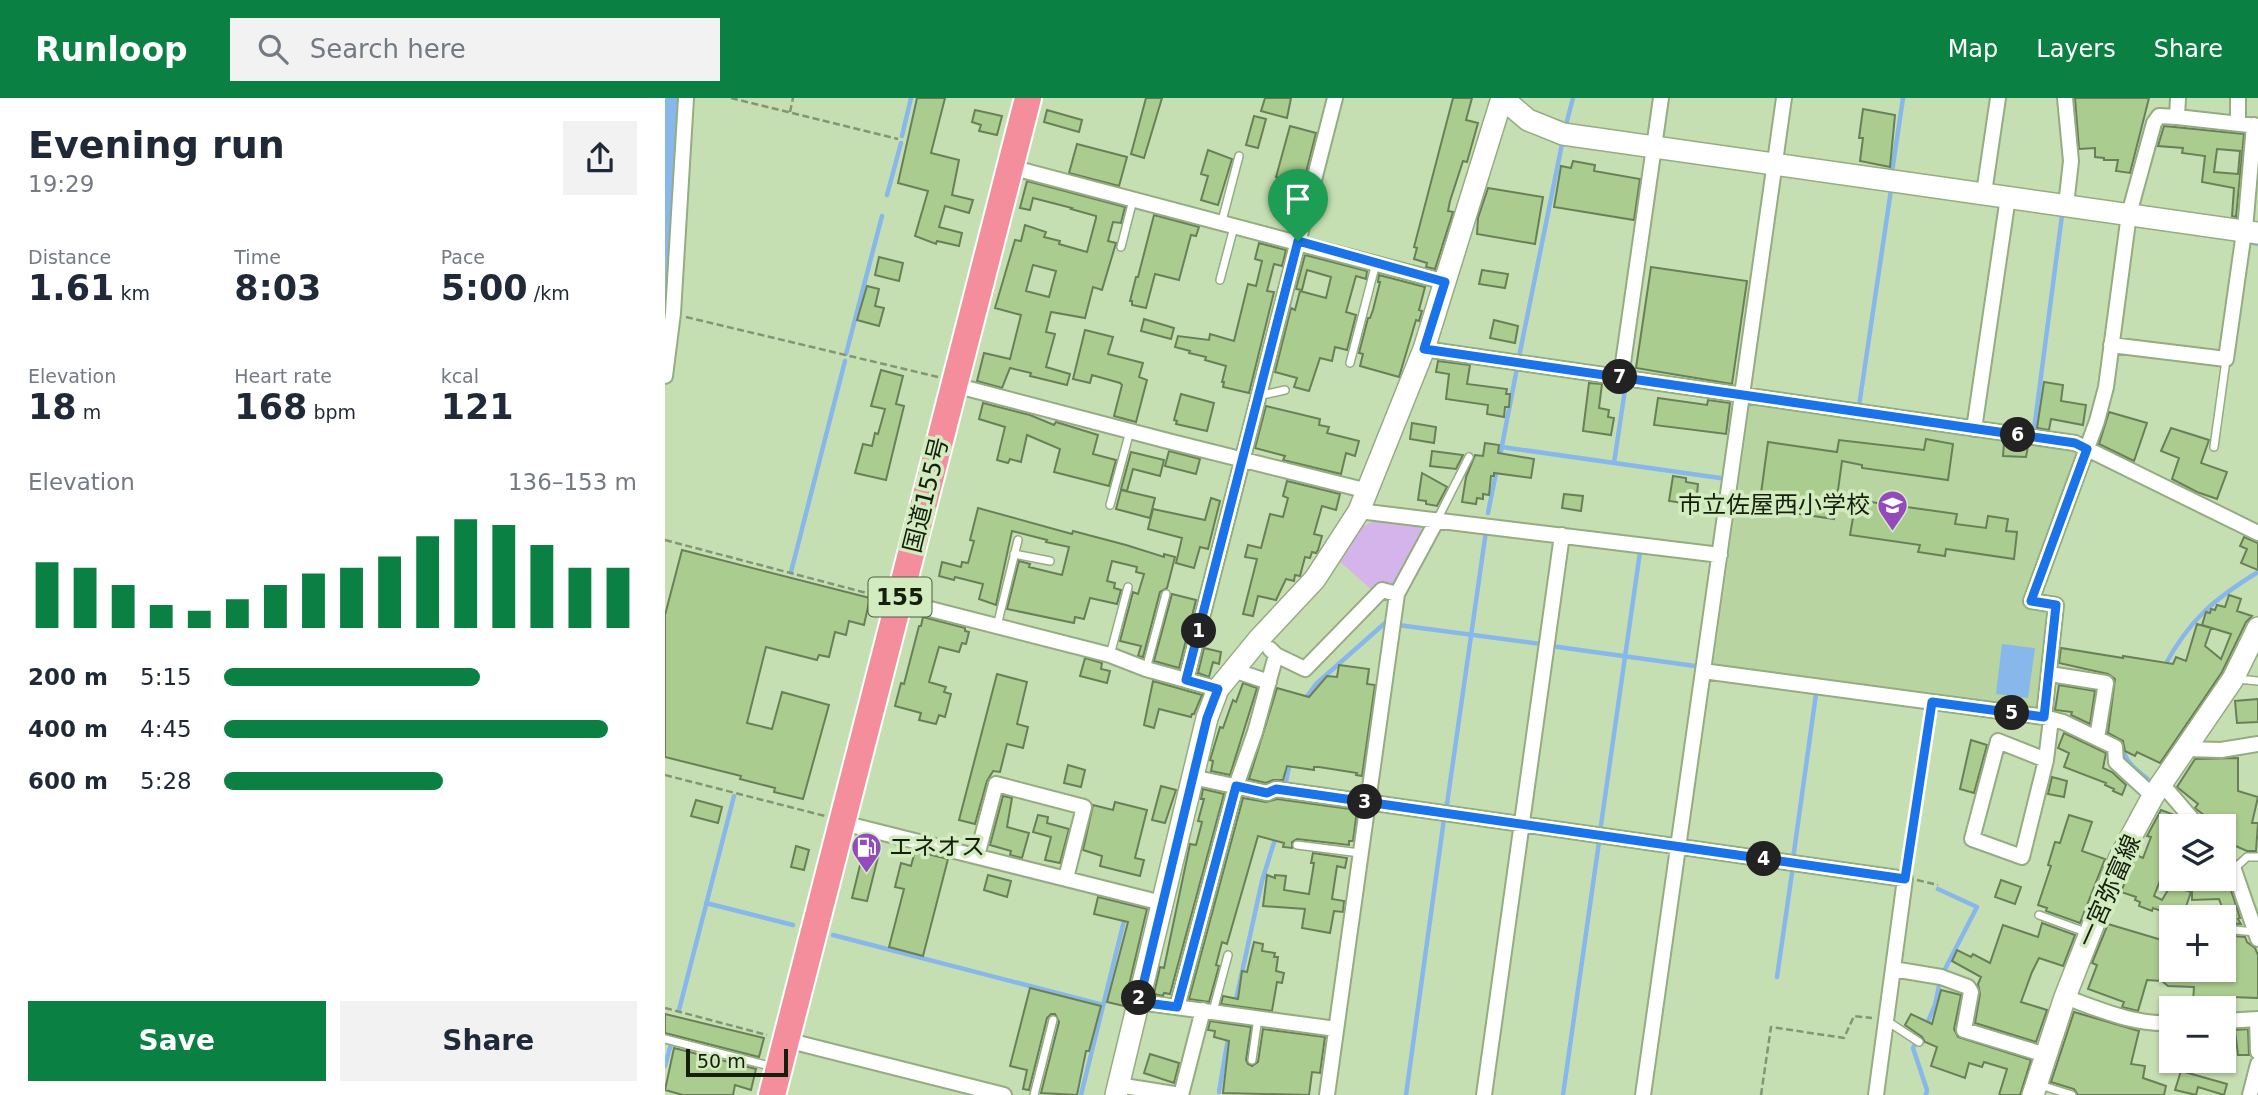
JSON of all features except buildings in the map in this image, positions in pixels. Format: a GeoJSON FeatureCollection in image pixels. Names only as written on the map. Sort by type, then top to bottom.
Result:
{"type":"FeatureCollection","features":[{"type":"Feature","properties":{"kind":"highway","name":"国道155号"},"geometry":{"type":"LineString","coordinates":[[772,1095],[1028,98]]}},
{"type":"Feature","properties":{"kind":"street"},"geometry":{"type":"LineString","coordinates":[[665,376],[673,313],[686,98]]}},
{"type":"Feature","properties":{"kind":"street"},"geometry":{"type":"LineString","coordinates":[[1186,680],[1335,98]]}},
{"type":"Feature","properties":{"kind":"street"},"geometry":{"type":"LineString","coordinates":[[1208,1011],[1180,1095],[1117,1090],[1192,777],[1207,718],[1218,689],[1259,639],[1315,579],[1359,511],[1424,349],[1502,98],[1528,121],[1563,134],[2251,232]]}},
{"type":"Feature","properties":{"kind":"street"},"geometry":{"type":"LineString","coordinates":[[1621,377],[1661,98]]}},
{"type":"Feature","properties":{"kind":"street"},"geometry":{"type":"LineString","coordinates":[[1643,1095],[1784,98]]}},
{"type":"Feature","properties":{"kind":"street"},"geometry":{"type":"LineString","coordinates":[[1984,193],[1998,98]]}},
{"type":"Feature","properties":{"kind":"street"},"geometry":{"type":"LineString","coordinates":[[2065,98],[2071,161],[2066,205]]}},
{"type":"Feature","properties":{"kind":"street"},"geometry":{"type":"LineString","coordinates":[[2177,117],[2178,98]]}},
{"type":"Feature","properties":{"kind":"street"},"geometry":{"type":"LineString","coordinates":[[2238,98],[2238,123]]}},
{"type":"Feature","properties":{"kind":"street"},"geometry":{"type":"LineString","coordinates":[[2046,760],[1998,741],[1972,839],[2022,858],[2046,760],[2056,605],[2031,601],[2087,449],[2106,387],[2111,345],[2129,214],[2154,123],[2159,116],[2256,125],[2251,232],[2226,359],[2111,345]]}},
{"type":"Feature","properties":{"kind":"street"},"geometry":{"type":"LineString","coordinates":[[1010,166],[1445,282]]}},
{"type":"Feature","properties":{"kind":"street"},"geometry":{"type":"LineString","coordinates":[[1974,429],[2008,197]]}},
{"type":"Feature","properties":{"kind":"street"},"geometry":{"type":"LineString","coordinates":[[1424,349],[2075,443],[2258,533]]}},
{"type":"Feature","properties":{"kind":"street"},"geometry":{"type":"LineString","coordinates":[[955,383],[1130,431],[1368,491]]}},
{"type":"Feature","properties":{"kind":"street"},"geometry":{"type":"LineString","coordinates":[[1359,511],[1720,555]]}},
{"type":"Feature","properties":{"kind":"street"},"geometry":{"type":"LineString","coordinates":[[1327,1095],[1397,594],[1437,520]]}},
{"type":"Feature","properties":{"kind":"street"},"geometry":{"type":"LineString","coordinates":[[1484,1095],[1562,535]]}},
{"type":"Feature","properties":{"kind":"street"},"geometry":{"type":"LineString","coordinates":[[1259,639],[1276,655],[1305,669],[1382,590],[1397,594]]}},
{"type":"Feature","properties":{"kind":"street"},"geometry":{"type":"LineString","coordinates":[[899,601],[1110,655],[1146,669],[1218,689]]}},
{"type":"Feature","properties":{"kind":"street","name":"一宮弥富線"},"geometry":{"type":"LineString","coordinates":[[2034,1089],[2089,933],[2119,859],[2158,790],[2233,679],[2258,628]]}},
{"type":"Feature","properties":{"kind":"street"},"geometry":{"type":"LineString","coordinates":[[1177,1007],[1236,786],[1255,732],[1276,655]]}},
{"type":"Feature","properties":{"kind":"street"},"geometry":{"type":"LineString","coordinates":[[1233,670],[1269,682]]}},
{"type":"Feature","properties":{"kind":"street"},"geometry":{"type":"LineString","coordinates":[[1703,671],[2048,718],[2115,747],[2116,762],[2158,790],[2185,814]]}},
{"type":"Feature","properties":{"kind":"street"},"geometry":{"type":"LineString","coordinates":[[2050,674],[2106,683],[2097,738]]}},
{"type":"Feature","properties":{"kind":"street"},"geometry":{"type":"LineString","coordinates":[[2186,749],[2221,750],[2258,744]]}},
{"type":"Feature","properties":{"kind":"street"},"geometry":{"type":"LineString","coordinates":[[1192,777],[1267,793],[1276,789],[1905,879],[1876,1095]]}},
{"type":"Feature","properties":{"kind":"street"},"geometry":{"type":"LineString","coordinates":[[977,856],[996,784],[1084,807],[1066,878]]}},
{"type":"Feature","properties":{"kind":"street"},"geometry":{"type":"LineString","coordinates":[[843,822],[1162,902]]}},
{"type":"Feature","properties":{"kind":"street"},"geometry":{"type":"LineString","coordinates":[[2236,882],[2257,935]]}},
{"type":"Feature","properties":{"kind":"street"},"geometry":{"type":"LineString","coordinates":[[1893,969],[1941,977],[1968,986],[1971,992],[1964,1030],[2046,1055]]}},
{"type":"Feature","properties":{"kind":"street"},"geometry":{"type":"LineString","coordinates":[[2065,998],[2128,1020],[2159,1024]]}},
{"type":"Feature","properties":{"kind":"street"},"geometry":{"type":"LineString","coordinates":[[1139,1002],[1336,1028]]}},
{"type":"Feature","properties":{"kind":"street"},"geometry":{"type":"LineString","coordinates":[[2236,1020],[2257,1019],[2258,1052]]}},
{"type":"Feature","properties":{"kind":"street"},"geometry":{"type":"LineString","coordinates":[[786,1040],[1005,1095]]}},
{"type":"Feature","properties":{"kind":"street"},"geometry":{"type":"LineString","coordinates":[[2249,1095],[2258,1064]]}},
{"type":"Feature","properties":{"kind":"lane"},"geometry":{"type":"LineString","coordinates":[[1220,280],[1239,156]]}},
{"type":"Feature","properties":{"kind":"lane"},"geometry":{"type":"LineString","coordinates":[[1121,247],[1133,198]]}},
{"type":"Feature","properties":{"kind":"lane"},"geometry":{"type":"LineString","coordinates":[[1350,363],[1376,263]]}},
{"type":"Feature","properties":{"kind":"lane"},"geometry":{"type":"LineString","coordinates":[[2214,447],[2226,359]]}},
{"type":"Feature","properties":{"kind":"lane"},"geometry":{"type":"LineString","coordinates":[[1258,396],[1285,390]]}},
{"type":"Feature","properties":{"kind":"lane"},"geometry":{"type":"LineString","coordinates":[[1110,505],[1130,431]]}},
{"type":"Feature","properties":{"kind":"lane"},"geometry":{"type":"LineString","coordinates":[[1437,520],[1469,457]]}},
{"type":"Feature","properties":{"kind":"lane"},"geometry":{"type":"LineString","coordinates":[[997,626],[1018,540]]}},
{"type":"Feature","properties":{"kind":"lane"},"geometry":{"type":"LineString","coordinates":[[1014,554],[1050,561]]}},
{"type":"Feature","properties":{"kind":"lane"},"geometry":{"type":"LineString","coordinates":[[1110,655],[1128,587]]}},
{"type":"Feature","properties":{"kind":"lane"},"geometry":{"type":"LineString","coordinates":[[1146,669],[1166,594]]}},
{"type":"Feature","properties":{"kind":"lane"},"geometry":{"type":"LineString","coordinates":[[2233,679],[2258,681]]}},
{"type":"Feature","properties":{"kind":"lane"},"geometry":{"type":"LineString","coordinates":[[1297,845],[1360,853]]}},
{"type":"Feature","properties":{"kind":"lane"},"geometry":{"type":"LineString","coordinates":[[2236,861],[2258,857]]}},
{"type":"Feature","properties":{"kind":"lane"},"geometry":{"type":"LineString","coordinates":[[2039,915],[2089,933]]}},
{"type":"Feature","properties":{"kind":"lane"},"geometry":{"type":"LineString","coordinates":[[2236,931],[2257,935]]}},
{"type":"Feature","properties":{"kind":"lane"},"geometry":{"type":"LineString","coordinates":[[1208,1011],[1228,956]]}},
{"type":"Feature","properties":{"kind":"lane"},"geometry":{"type":"LineString","coordinates":[[1252,1060],[1258,1018]]}},
{"type":"Feature","properties":{"kind":"lane"},"geometry":{"type":"LineString","coordinates":[[1034,1095],[1053,1020]]}},
{"type":"Feature","properties":{"kind":"lane"},"geometry":{"type":"LineString","coordinates":[[1886,1020],[1919,1042]]}},
{"type":"Feature","properties":{"kind":"lane"},"geometry":{"type":"LineString","coordinates":[[665,1039],[779,1069]]}},
{"type":"Feature","properties":{"kind":"lane"},"geometry":{"type":"LineString","coordinates":[[2034,1089],[2072,1095]]}},
{"type":"Feature","properties":{"kind":"path"},"geometry":{"type":"LineString","coordinates":[[731,98],[898,139]]}},
{"type":"Feature","properties":{"kind":"path"},"geometry":{"type":"LineString","coordinates":[[789,113],[793,98]]}},
{"type":"Feature","properties":{"kind":"path"},"geometry":{"type":"LineString","coordinates":[[673,313],[955,383]]}},
{"type":"Feature","properties":{"kind":"path"},"geometry":{"type":"LineString","coordinates":[[665,540],[899,601]]}},
{"type":"Feature","properties":{"kind":"path"},"geometry":{"type":"LineString","coordinates":[[1932,702],[1905,879],[1929,881],[1938,885]]}},
{"type":"Feature","properties":{"kind":"path"},"geometry":{"type":"LineString","coordinates":[[665,775],[843,822]]}},
{"type":"Feature","properties":{"kind":"path"},"geometry":{"type":"LineString","coordinates":[[665,1008],[786,1040]]}},
{"type":"Feature","properties":{"kind":"path"},"geometry":{"type":"LineString","coordinates":[[1761,1095],[1770,1027],[1844,1038],[1854,1016],[1886,1020]]}},
{"type":"Feature","properties":{"kind":"shaded area","name":"市立佐屋西小学校"},"geometry":{"type":"Polygon","coordinates":[[[1757,400],[2075,447],[2080,456],[2026,606],[2043,609],[2050,617],[2037,714],[1713,667],[1750,406],[1757,400]]]}},
{"type":"Feature","properties":{"kind":"shaded area"},"geometry":{"type":"Polygon","coordinates":[[[1381,520],[1419,526],[1425,535],[1393,587],[1378,585],[1372,590],[1337,559],[1360,529],[1381,520]]]}},
{"type":"Feature","properties":{"kind":"water"},"geometry":{"type":"Polygon","coordinates":[[[665,98],[678,98],[671,287],[665,337],[665,98]]]}},
{"type":"Feature","properties":{"kind":"water"},"geometry":{"type":"Polygon","coordinates":[[[2002,644],[2035,648],[2028,698],[1996,694],[2002,644]]]}},
{"type":"Feature","properties":{"kind":"waterway"},"geometry":{"type":"LineString","coordinates":[[902,136],[911,98]]}},
{"type":"Feature","properties":{"kind":"waterway"},"geometry":{"type":"LineString","coordinates":[[1567,121],[1573,98]]}},
{"type":"Feature","properties":{"kind":"waterway"},"geometry":{"type":"LineString","coordinates":[[1892,172],[1903,98]]}},
{"type":"Feature","properties":{"kind":"waterway"},"geometry":{"type":"LineString","coordinates":[[887,195],[901,143]]}},
{"type":"Feature","properties":{"kind":"waterway"},"geometry":{"type":"LineString","coordinates":[[1519,357],[1562,144]]}},
{"type":"Feature","properties":{"kind":"waterway"},"geometry":{"type":"LineString","coordinates":[[1859,406],[1891,190],[1895,191]]}},
{"type":"Feature","properties":{"kind":"waterway"},"geometry":{"type":"LineString","coordinates":[[2034,430],[2062,215]]}},
{"type":"Feature","properties":{"kind":"waterway"},"geometry":{"type":"LineString","coordinates":[[846,354],[882,216]]}},
{"type":"Feature","properties":{"kind":"waterway"},"geometry":{"type":"LineString","coordinates":[[2249,242],[2258,244]]}},
{"type":"Feature","properties":{"kind":"waterway"},"geometry":{"type":"LineString","coordinates":[[791,572],[845,361]]}},
{"type":"Feature","properties":{"kind":"waterway"},"geometry":{"type":"LineString","coordinates":[[1500,456],[1517,368]]}},
{"type":"Feature","properties":{"kind":"waterway"},"geometry":{"type":"LineString","coordinates":[[1614,463],[1626,383]]}},
{"type":"Feature","properties":{"kind":"waterway"},"geometry":{"type":"LineString","coordinates":[[1502,447],[1720,478]]}},
{"type":"Feature","properties":{"kind":"waterway"},"geometry":{"type":"LineString","coordinates":[[1488,513],[1497,468]]}},
{"type":"Feature","properties":{"kind":"waterway"},"geometry":{"type":"LineString","coordinates":[[1446,811],[1486,531]]}},
{"type":"Feature","properties":{"kind":"waterway"},"geometry":{"type":"LineString","coordinates":[[1600,832],[1640,552]]}},
{"type":"Feature","properties":{"kind":"waterway"},"geometry":{"type":"LineString","coordinates":[[2164,667],[2193,623],[2228,592],[2258,572]]}},
{"type":"Feature","properties":{"kind":"waterway"},"geometry":{"type":"LineString","coordinates":[[1305,699],[1316,684],[1385,623],[1389,623]]}},
{"type":"Feature","properties":{"kind":"waterway"},"geometry":{"type":"LineString","coordinates":[[1398,625],[1541,644]]}},
{"type":"Feature","properties":{"kind":"waterway"},"geometry":{"type":"LineString","coordinates":[[1551,646],[1695,666]]}},
{"type":"Feature","properties":{"kind":"waterway"},"geometry":{"type":"LineString","coordinates":[[1793,859],[1816,694]]}},
{"type":"Feature","properties":{"kind":"waterway"},"geometry":{"type":"LineString","coordinates":[[2126,740],[2124,753],[2135,768],[2151,782]]}},
{"type":"Feature","properties":{"kind":"waterway"},"geometry":{"type":"LineString","coordinates":[[1285,786],[1290,762]]}},
{"type":"Feature","properties":{"kind":"waterway"},"geometry":{"type":"LineString","coordinates":[[679,1010],[734,796]]}},
{"type":"Feature","properties":{"kind":"waterway"},"geometry":{"type":"LineString","coordinates":[[1406,1095],[1444,819]]}},
{"type":"Feature","properties":{"kind":"waterway"},"geometry":{"type":"LineString","coordinates":[[1235,1004],[1262,881],[1276,836]]}},
{"type":"Feature","properties":{"kind":"waterway"},"geometry":{"type":"LineString","coordinates":[[1563,1095],[1599,842]]}},
{"type":"Feature","properties":{"kind":"waterway"},"geometry":{"type":"LineString","coordinates":[[1777,977],[1793,866]]}},
{"type":"Feature","properties":{"kind":"waterway"},"geometry":{"type":"LineString","coordinates":[[1938,889],[1977,907],[1943,973]]}},
{"type":"Feature","properties":{"kind":"waterway"},"geometry":{"type":"LineString","coordinates":[[706,903],[793,925]]}},
{"type":"Feature","properties":{"kind":"waterway"},"geometry":{"type":"LineString","coordinates":[[1081,1095],[1125,917]]}},
{"type":"Feature","properties":{"kind":"waterway"},"geometry":{"type":"LineString","coordinates":[[833,935],[1103,1005]]}},
{"type":"Feature","properties":{"kind":"waterway"},"geometry":{"type":"LineString","coordinates":[[1926,1026],[1935,1005],[1940,981]]}},
{"type":"Feature","properties":{"kind":"waterway"},"geometry":{"type":"LineString","coordinates":[[1219,1092],[1228,1038]]}},
{"type":"Feature","properties":{"kind":"waterway"},"geometry":{"type":"LineString","coordinates":[[1916,1042],[1913,1048],[1927,1090],[1926,1095]]}},
{"type":"Feature","properties":{"kind":"waterway"},"geometry":{"type":"LineString","coordinates":[[665,1066],[671,1044]]}},
{"type":"Feature","properties":{"kind":"place","name":"市立佐屋西小学校"},"geometry":{"type":"Point","coordinates":[1893,532]}},
{"type":"Feature","properties":{"kind":"place","name":"エネオス"},"geometry":{"type":"Point","coordinates":[866,874]}},
{"type":"Feature","properties":{"kind":"route"},"geometry":{"type":"LineString","coordinates":[[1298,241],[1445,282],[1424,349],[2075,443],[2087,449],[2031,601],[2056,605],[2044,717],[1932,702],[1905,879],[1276,789],[1267,793],[1236,786],[1177,1007],[1139,1002],[1207,718],[1218,689],[1186,680],[1298,241]]}}]}
